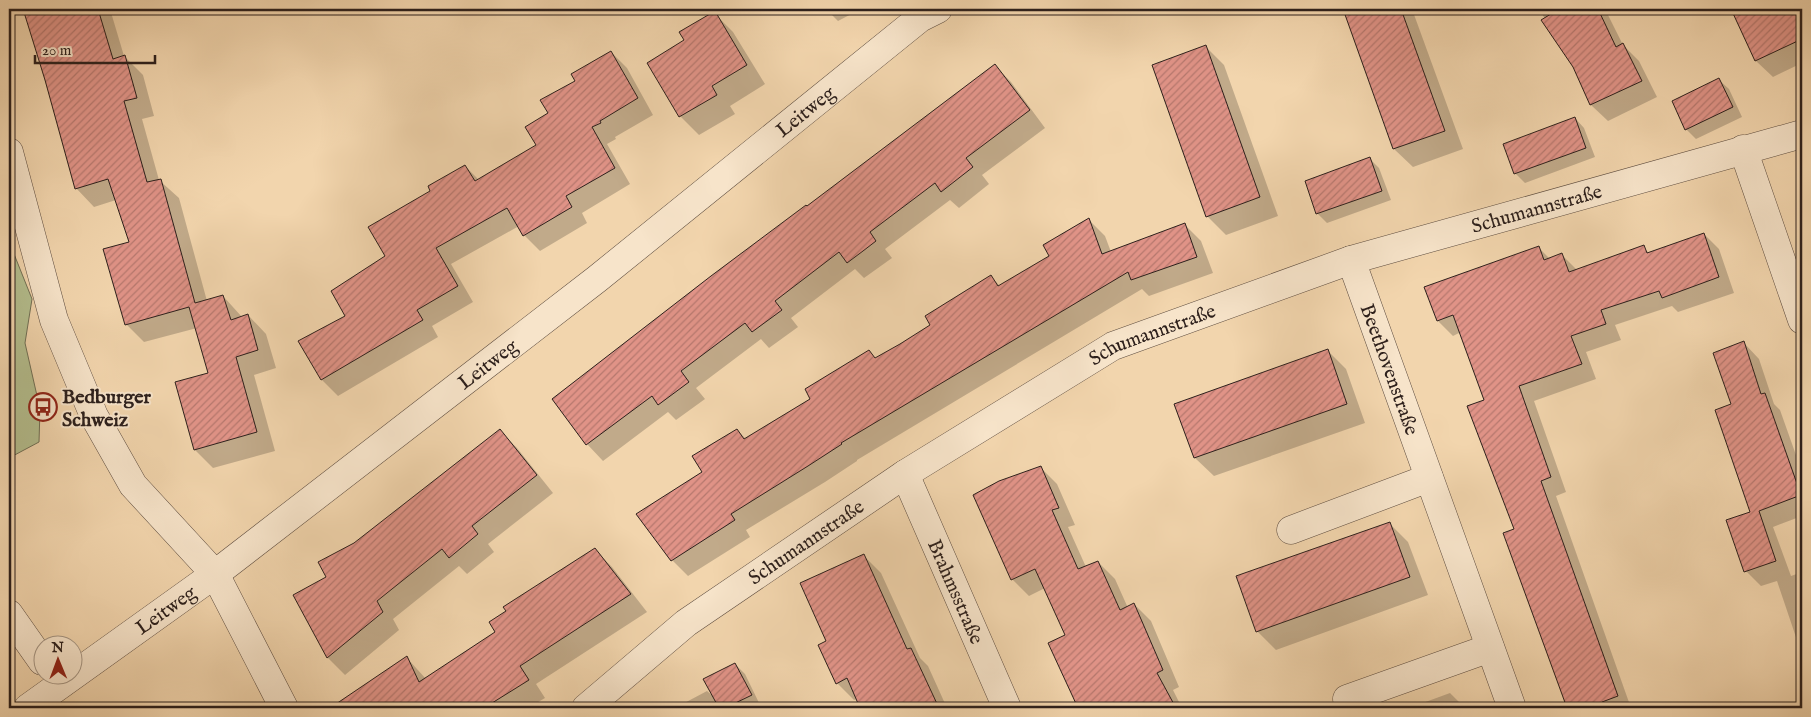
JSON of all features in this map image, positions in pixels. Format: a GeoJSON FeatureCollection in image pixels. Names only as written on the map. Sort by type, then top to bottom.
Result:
{"type":"FeatureCollection","features":[{"type":"Feature","properties":{"kind":"street","name":"Leitweg"},"geometry":{"type":"LineString","coordinates":[[82,663],[215,574],[597,279],[920,18],[938,9]]}},
{"type":"Feature","properties":{"kind":"street","name":"Schumannstraße"},"geometry":{"type":"LineString","coordinates":[[586,708],[686,623],[905,474],[1113,346],[1351,260],[1802,134]]}},
{"type":"Feature","properties":{"kind":"street"},"geometry":{"type":"LineString","coordinates":[[1744,149],[1802,320]]}},
{"type":"Feature","properties":{"kind":"street"},"geometry":{"type":"LineString","coordinates":[[9,152],[28,216],[54,320],[94,416],[133,485],[215,574],[284,708]]}},
{"type":"Feature","properties":{"kind":"street","name":"Beethovenstraße"},"geometry":{"type":"LineString","coordinates":[[1351,260],[1512,708]]}},
{"type":"Feature","properties":{"kind":"street","name":"Brahmsstraße"},"geometry":{"type":"LineString","coordinates":[[905,474],[1008,708]]}},
{"type":"Feature","properties":{"kind":"street"},"geometry":{"type":"LineString","coordinates":[[1291,530],[1429,478]]}},
{"type":"Feature","properties":{"kind":"street"},"geometry":{"type":"LineString","coordinates":[[9,614],[32,647]]}},
{"type":"Feature","properties":{"kind":"street"},"geometry":{"type":"LineString","coordinates":[[1347,699],[1490,648]]}},
{"type":"Feature","properties":{"kind":"street","name":"Leitweg"},"geometry":{"type":"LineString","coordinates":[[28,708],[52,684]]}},
{"type":"Feature","properties":{"kind":"green space"},"geometry":{"type":"Polygon","coordinates":[[[14,254],[32,299],[25,343],[40,409],[39,442],[9,458],[9,255],[14,254]]]}},
{"type":"Feature","properties":{"kind":"building"},"geometry":{"type":"Polygon","coordinates":[[[23,9],[98,9],[113,59],[125,55],[137,98],[124,101],[147,182],[161,179],[195,303],[223,295],[231,320],[248,314],[258,350],[236,357],[257,432],[194,450],[175,382],[208,373],[189,307],[125,325],[103,249],[129,242],[108,179],[75,189],[23,9]]]}},
{"type":"Feature","properties":{"kind":"building"},"geometry":{"type":"Polygon","coordinates":[[[1343,9],[1401,9],[1445,131],[1393,149],[1343,9]]]}},
{"type":"Feature","properties":{"kind":"building"},"geometry":{"type":"Polygon","coordinates":[[[1559,9],[1598,9],[1616,47],[1623,43],[1642,81],[1590,105],[1573,67],[1541,20],[1559,9]]]}},
{"type":"Feature","properties":{"kind":"building"},"geometry":{"type":"Polygon","coordinates":[[[1731,9],[1802,9],[1802,39],[1755,61],[1731,9]]]}},
{"type":"Feature","properties":{"kind":"building"},"geometry":{"type":"Polygon","coordinates":[[[715,11],[747,65],[712,86],[717,95],[679,117],[647,63],[684,40],[679,32],[715,11]]]}},
{"type":"Feature","properties":{"kind":"building"},"geometry":{"type":"Polygon","coordinates":[[[1206,45],[1260,197],[1206,217],[1152,65],[1206,45]]]}},
{"type":"Feature","properties":{"kind":"building"},"geometry":{"type":"Polygon","coordinates":[[[611,51],[638,98],[592,127],[615,168],[566,196],[572,207],[523,236],[507,208],[436,248],[458,286],[417,310],[423,320],[321,380],[298,341],[345,316],[331,291],[385,256],[368,227],[430,191],[428,186],[465,165],[475,181],[536,145],[525,127],[548,113],[540,100],[575,81],[571,74],[611,51]]]}},
{"type":"Feature","properties":{"kind":"building"},"geometry":{"type":"Polygon","coordinates":[[[995,64],[1030,110],[966,158],[973,167],[941,192],[935,183],[870,232],[876,241],[847,263],[839,252],[775,301],[782,310],[752,332],[745,323],[681,371],[689,382],[658,405],[652,396],[586,445],[552,399],[711,276],[995,64]]]}},
{"type":"Feature","properties":{"kind":"building"},"geometry":{"type":"Polygon","coordinates":[[[1719,78],[1733,107],[1685,130],[1672,101],[1719,78]]]}},
{"type":"Feature","properties":{"kind":"building"},"geometry":{"type":"Polygon","coordinates":[[[1575,117],[1586,148],[1514,174],[1503,144],[1575,117]]]}},
{"type":"Feature","properties":{"kind":"building"},"geometry":{"type":"Polygon","coordinates":[[[1370,157],[1382,191],[1316,214],[1305,181],[1370,157]]]}},
{"type":"Feature","properties":{"kind":"building"},"geometry":{"type":"Polygon","coordinates":[[[1089,218],[1102,254],[1185,223],[1197,257],[1131,280],[1128,272],[841,443],[731,514],[735,520],[671,561],[636,514],[702,472],[692,456],[737,429],[744,439],[810,399],[805,389],[869,350],[875,358],[930,325],[925,316],[991,275],[998,286],[1049,256],[1043,245],[1089,218]]]}},
{"type":"Feature","properties":{"kind":"building"},"geometry":{"type":"Polygon","coordinates":[[[1704,233],[1719,277],[1662,298],[1659,291],[1601,310],[1606,324],[1571,336],[1582,364],[1519,386],[1551,477],[1541,481],[1618,696],[1602,702],[1604,708],[1567,708],[1503,533],[1514,529],[1467,406],[1484,400],[1453,315],[1437,321],[1424,287],[1539,246],[1544,260],[1562,253],[1569,272],[1644,245],[1647,253],[1704,233]]]}},
{"type":"Feature","properties":{"kind":"building"},"geometry":{"type":"Polygon","coordinates":[[[1744,341],[1761,394],[1765,393],[1801,495],[1759,511],[1776,561],[1744,572],[1726,520],[1750,512],[1715,410],[1731,404],[1713,353],[1744,341]]]}},
{"type":"Feature","properties":{"kind":"building"},"geometry":{"type":"Polygon","coordinates":[[[1328,349],[1347,404],[1194,458],[1174,404],[1328,349]]]}},
{"type":"Feature","properties":{"kind":"building"},"geometry":{"type":"Polygon","coordinates":[[[500,429],[537,475],[472,526],[478,534],[449,558],[442,549],[377,601],[383,612],[327,658],[293,595],[326,577],[318,562],[354,543],[500,429]]]}},
{"type":"Feature","properties":{"kind":"building"},"geometry":{"type":"Polygon","coordinates":[[[1041,466],[1059,508],[1052,510],[1078,569],[1098,561],[1120,610],[1134,603],[1163,670],[1157,673],[1176,708],[1078,708],[1048,643],[1065,635],[1035,569],[1011,580],[973,495],[999,481],[1041,466]]]}},
{"type":"Feature","properties":{"kind":"building"},"geometry":{"type":"Polygon","coordinates":[[[1390,522],[1410,577],[1256,632],[1236,576],[1390,522]]]}},
{"type":"Feature","properties":{"kind":"building"},"geometry":{"type":"Polygon","coordinates":[[[595,548],[631,594],[520,666],[529,680],[484,708],[330,708],[407,656],[419,682],[495,632],[489,622],[506,611],[503,607],[595,548]]]}},
{"type":"Feature","properties":{"kind":"building"},"geometry":{"type":"Polygon","coordinates":[[[864,554],[907,649],[911,648],[939,708],[860,708],[847,678],[836,684],[818,645],[826,641],[800,583],[864,554]]]}},
{"type":"Feature","properties":{"kind":"building"},"geometry":{"type":"Polygon","coordinates":[[[735,663],[752,695],[725,708],[719,708],[703,679],[735,663]]]}},
{"type":"Feature","properties":{"kind":"place","name":"Bedburger Schweiz"},"geometry":{"type":"Point","coordinates":[43,407]}}]}
